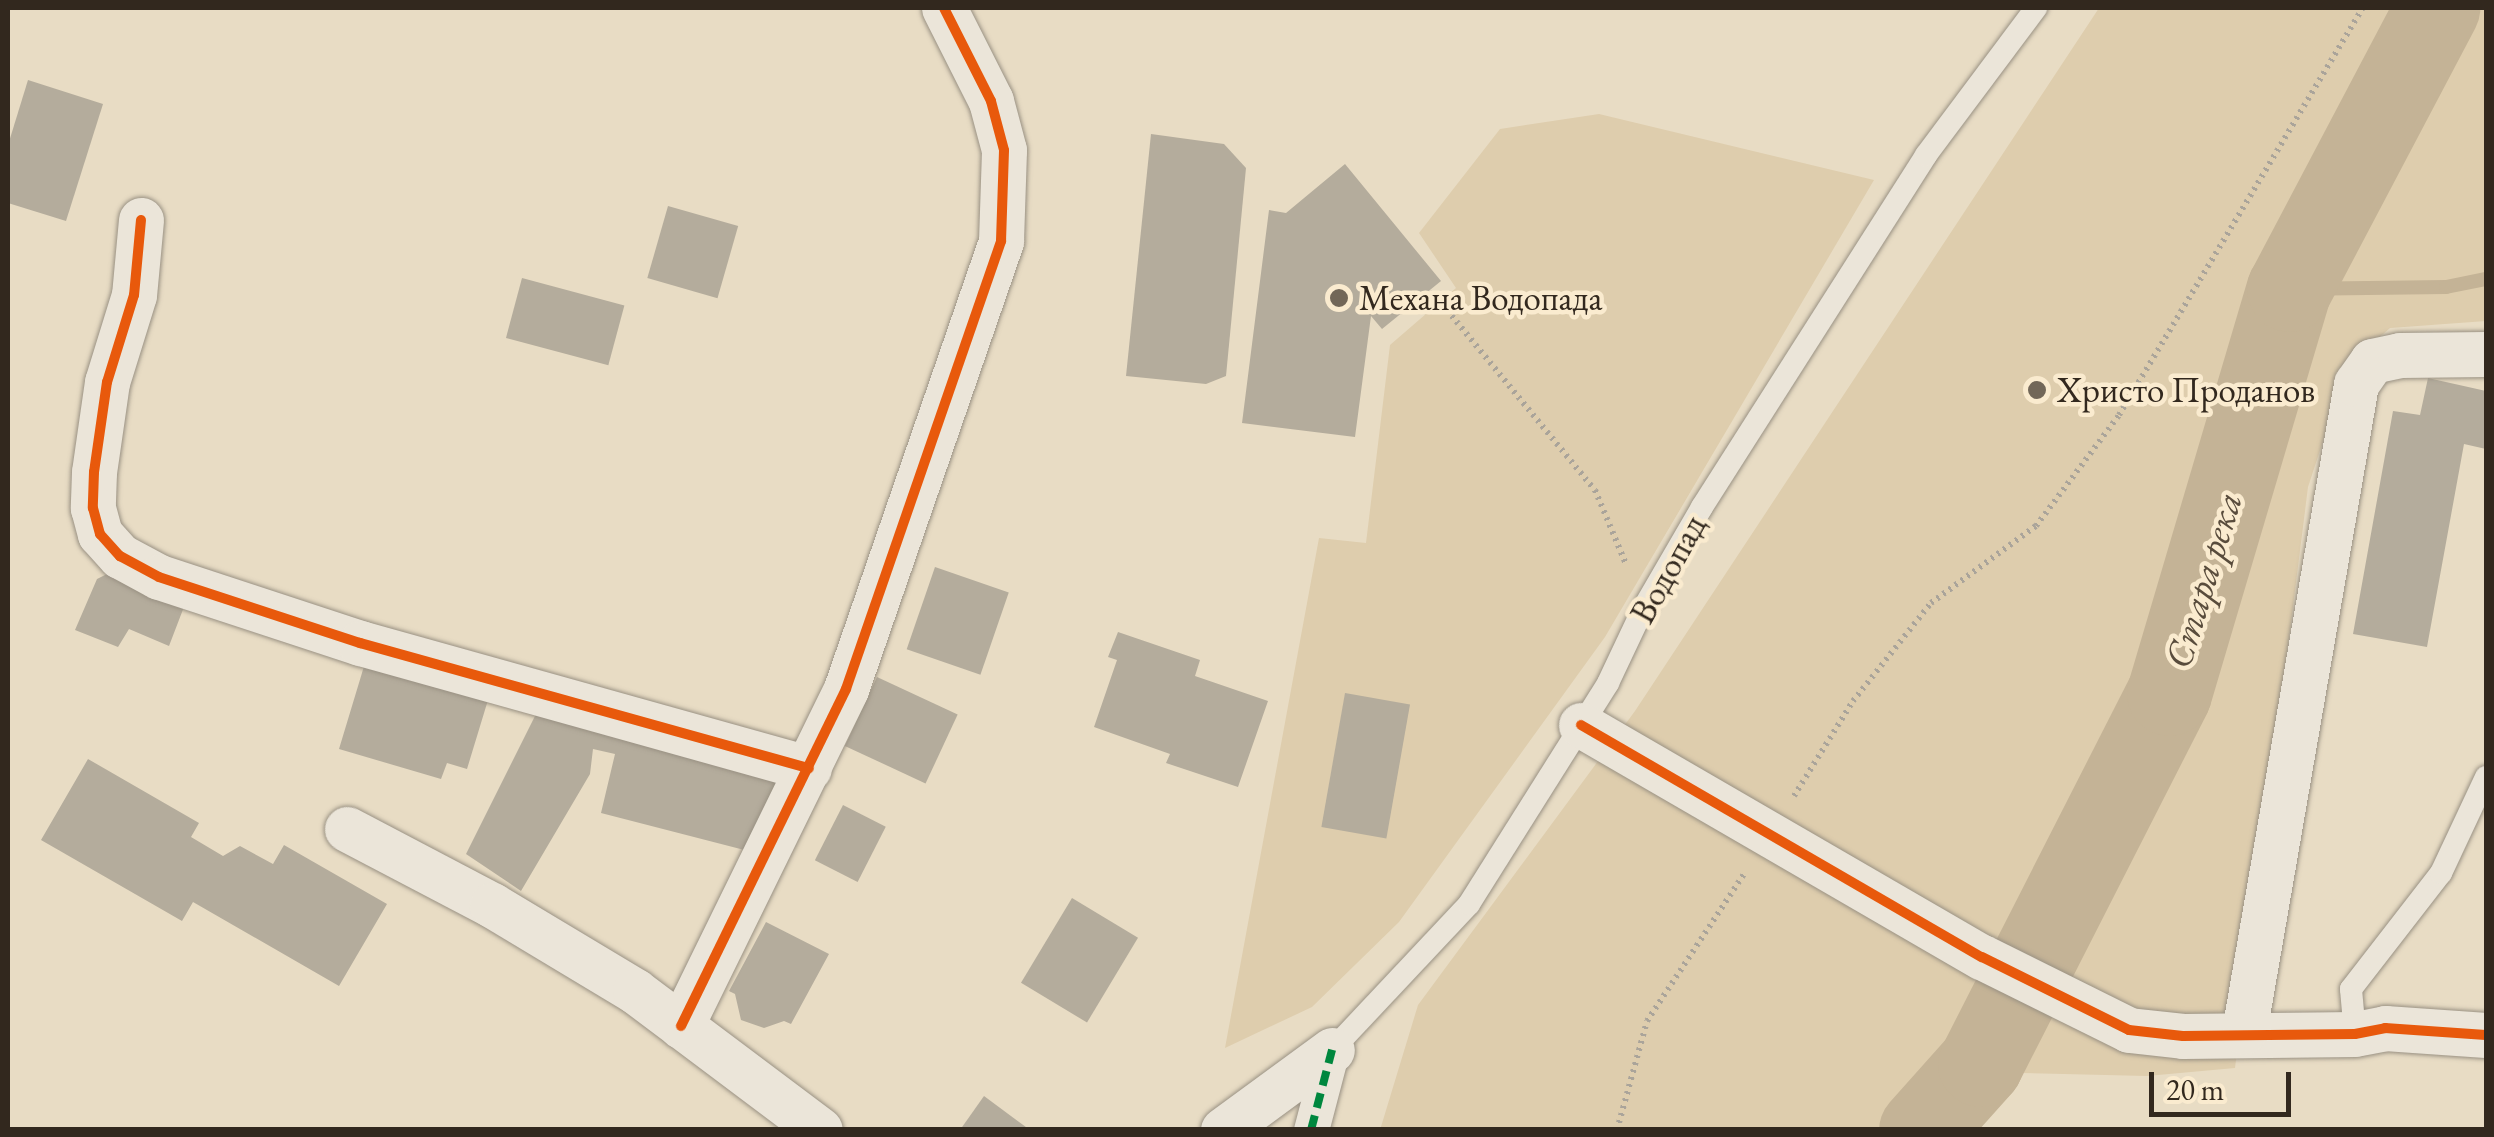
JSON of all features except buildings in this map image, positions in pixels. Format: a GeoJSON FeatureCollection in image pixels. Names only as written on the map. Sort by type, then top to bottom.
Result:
{"type":"FeatureCollection","features":[{"type":"Feature","properties":{"kind":"street"},"geometry":{"type":"LineString","coordinates":[[681,1026],[846,689],[1001,240],[1004,150],[991,101],[944,8]]}},
{"type":"Feature","properties":{"kind":"street"},"geometry":{"type":"LineString","coordinates":[[141,220],[134,295],[107,382],[94,472],[92,508],[100,534],[120,556],[158,577],[360,643],[808,768]]}},
{"type":"Feature","properties":{"kind":"street"},"geometry":{"type":"LineString","coordinates":[[2244,1032],[2356,384],[2372,361],[2400,355],[2486,354]]}},
{"type":"Feature","properties":{"kind":"street"},"geometry":{"type":"LineString","coordinates":[[1581,725],[1982,958],[2128,1030],[2183,1036],[2244,1032],[2356,1034],[2386,1028],[2486,1035]]}},
{"type":"Feature","properties":{"kind":"street"},"geometry":{"type":"LineString","coordinates":[[346,829],[492,905],[635,991],[820,1130]]}},
{"type":"Feature","properties":{"kind":"street"},"geometry":{"type":"LineString","coordinates":[[1224,1130],[1332,1050]]}},
{"type":"Feature","properties":{"kind":"street","name":"Водопад"},"geometry":{"type":"LineString","coordinates":[[1311,1130],[1332,1050]]}},
{"type":"Feature","properties":{"kind":"lane","name":"Водопад"},"geometry":{"type":"LineString","coordinates":[[1332,1050],[1469,904],[1581,725],[1644,607],[1926,155],[2036,8]]}},
{"type":"Feature","properties":{"kind":"lane"},"geometry":{"type":"LineString","coordinates":[[2356,1034],[2351,988],[2441,873],[2486,777]]}},
{"type":"Feature","properties":{"kind":"path"},"geometry":{"type":"LineString","coordinates":[[1618,1130],[1647,1020],[1771,834],[1853,701],[1930,603],[2036,526],[2119,416],[2362,8]]}},
{"type":"Feature","properties":{"kind":"path"},"geometry":{"type":"LineString","coordinates":[[1447,310],[1595,490],[1644,607]]}},
{"type":"Feature","properties":{"kind":"shaded area"},"geometry":{"type":"Polygon","coordinates":[[[2099,8],[2486,8],[2486,321],[2390,328],[2348,365],[2308,487],[2235,1068],[2147,1076],[2023,1073],[1977,1129],[1380,1130],[1418,1005],[1635,711],[2099,8]]]}},
{"type":"Feature","properties":{"kind":"shaded area"},"geometry":{"type":"Polygon","coordinates":[[[1599,114],[1874,180],[1605,637],[1399,922],[1312,1007],[1225,1048],[1319,538],[1366,543],[1390,345],[1456,288],[1419,233],[1500,129],[1599,114]]]}},
{"type":"Feature","properties":{"kind":"waterway","name":"Стара река"},"geometry":{"type":"LineString","coordinates":[[1921,1130],[1980,1064],[2169,693],[2289,289],[2437,8]]}},
{"type":"Feature","properties":{"kind":"waterway"},"geometry":{"type":"LineString","coordinates":[[2289,289],[2446,287],[2486,279]]}},
{"type":"Feature","properties":{"kind":"marked path"},"geometry":{"type":"LineString","coordinates":[[1311,1130],[1332,1050]]}},
{"type":"Feature","properties":{"kind":"cycle path"},"geometry":{"type":"LineString","coordinates":[[681,1026],[846,689],[1001,241],[1004,150],[991,101],[944,8]]}},
{"type":"Feature","properties":{"kind":"cycle path"},"geometry":{"type":"LineString","coordinates":[[141,220],[134,295],[107,382],[94,472],[93,508],[100,534],[120,556],[159,577],[360,643],[809,768]]}},
{"type":"Feature","properties":{"kind":"cycle path"},"geometry":{"type":"LineString","coordinates":[[1581,725],[1982,957],[2129,1030],[2183,1036],[2355,1034],[2385,1028],[2486,1035]]}},
{"type":"Feature","properties":{"kind":"place","name":"Механа Водопада"},"geometry":{"type":"Point","coordinates":[1339,298]}},
{"type":"Feature","properties":{"kind":"place","name":"Христо Проданов"},"geometry":{"type":"Point","coordinates":[2037,390]}}]}
